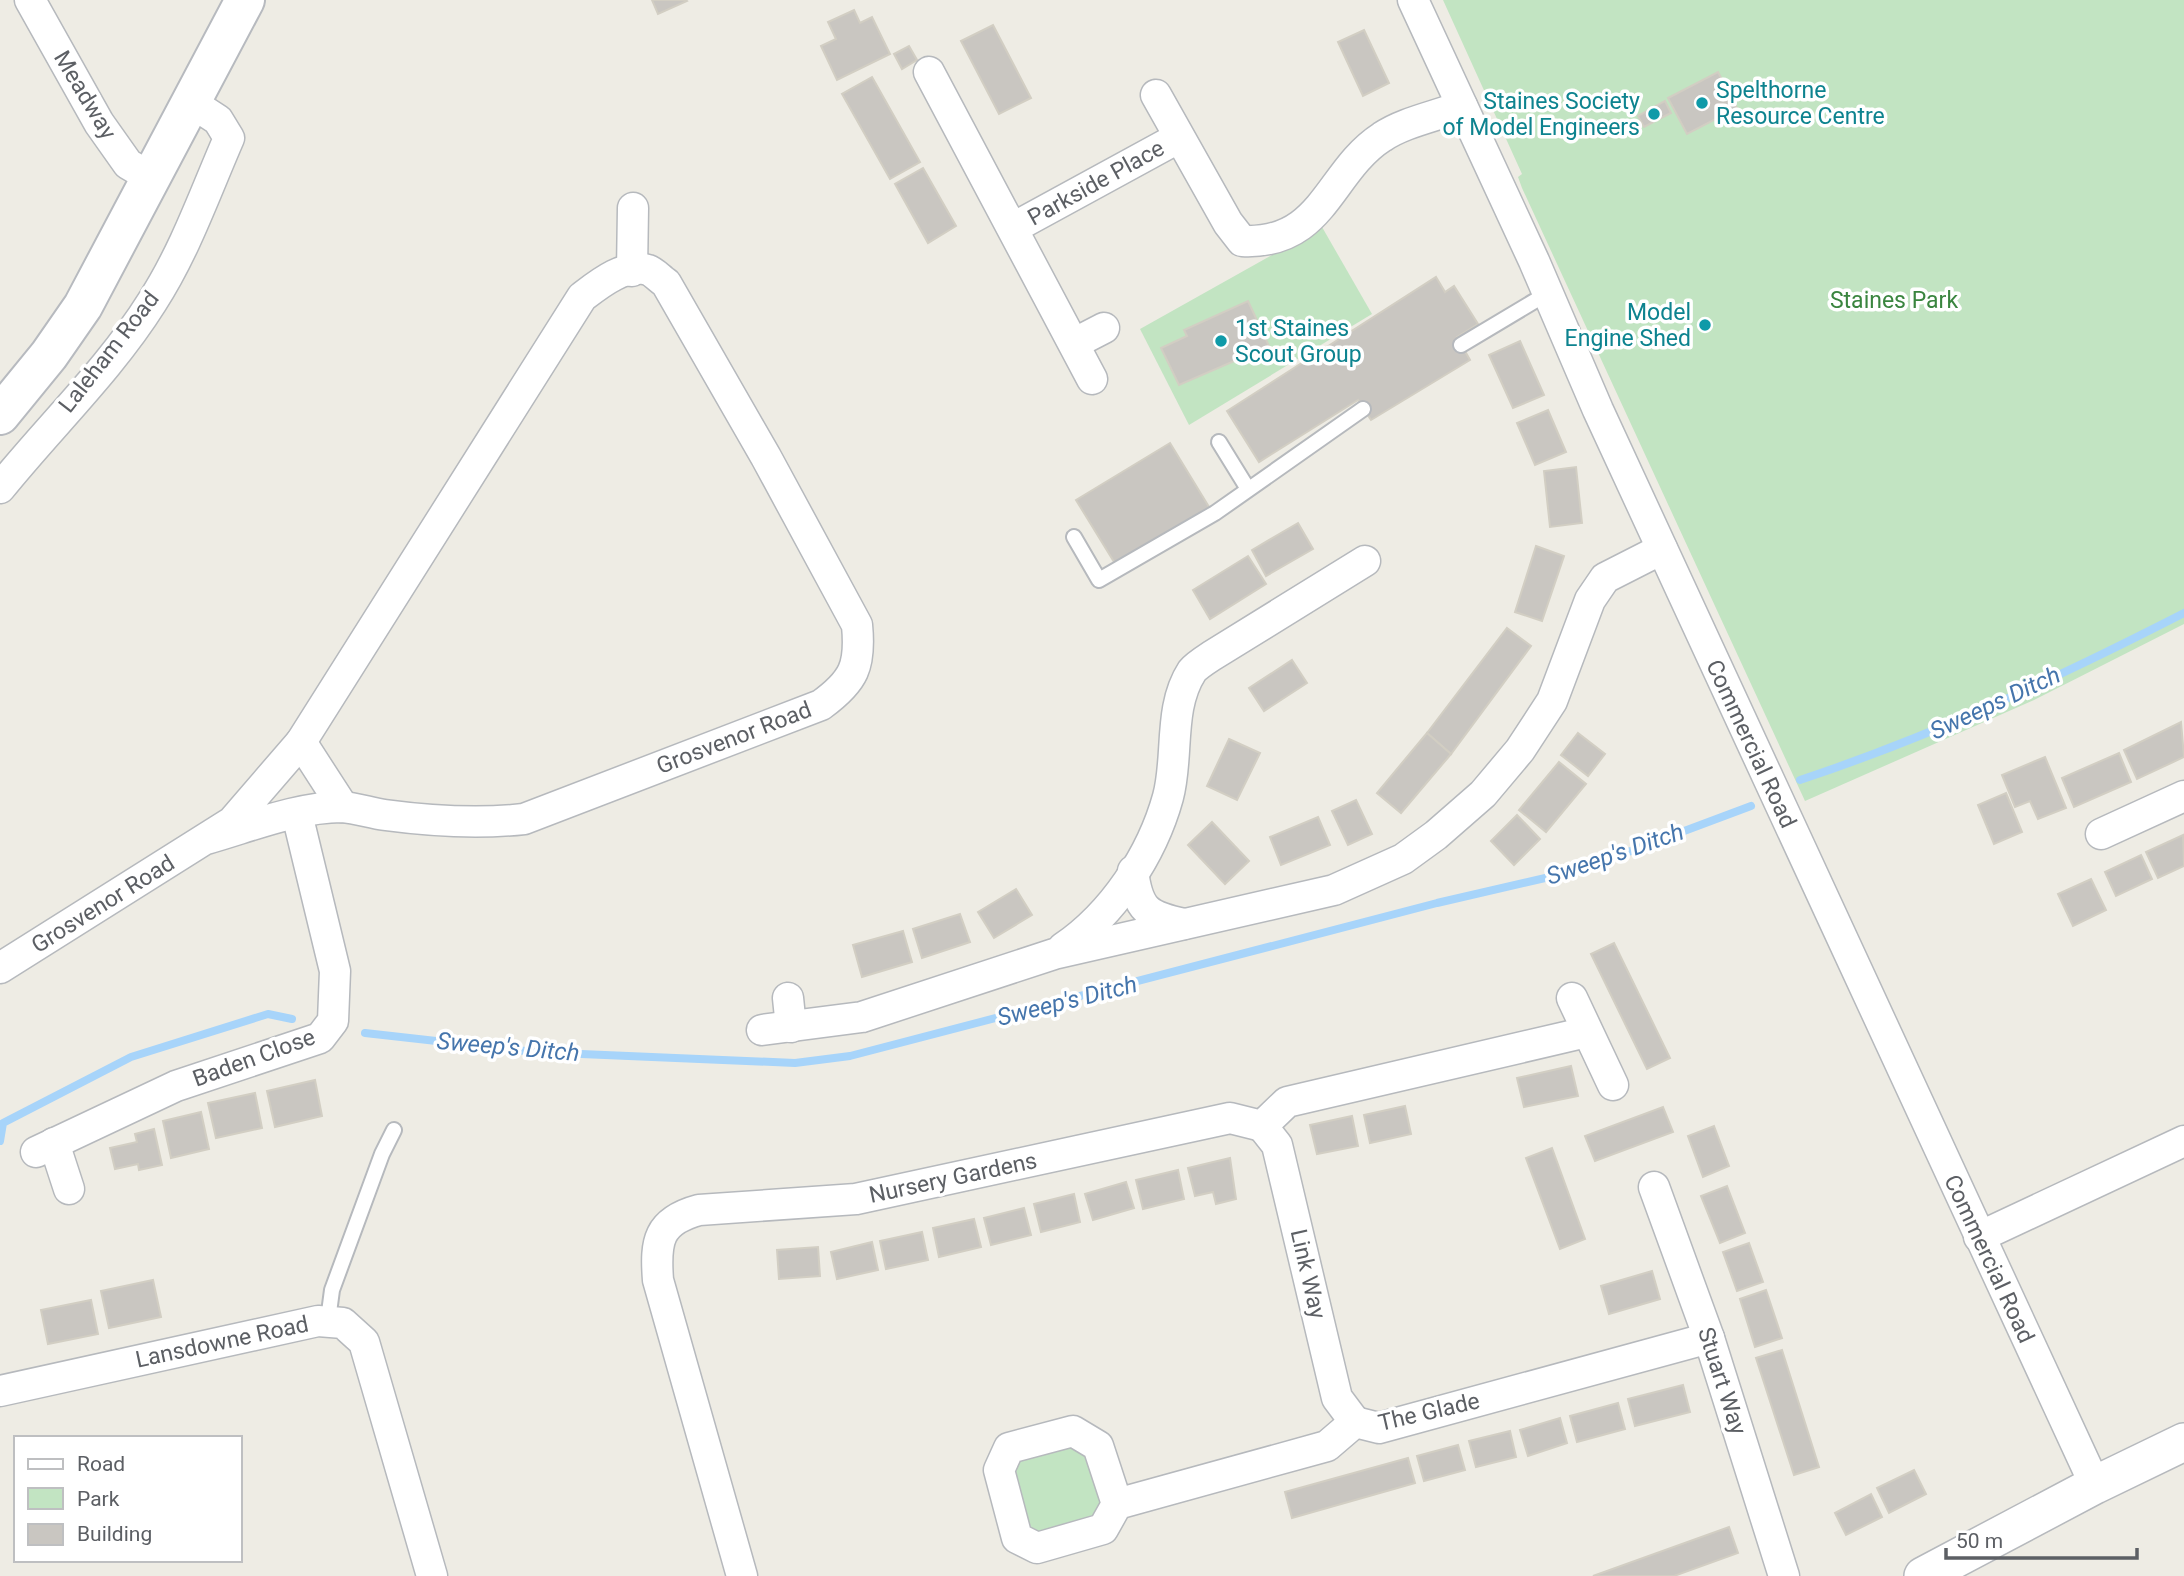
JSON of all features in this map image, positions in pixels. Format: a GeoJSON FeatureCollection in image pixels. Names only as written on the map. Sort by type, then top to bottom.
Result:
{"type":"FeatureCollection","features":[{"type":"Feature","properties":{"kind":"main road","name":"Laleham Road"},"geometry":{"type":"LineString","coordinates":[[0,415],[49,355],[83,306],[245,0]]}},
{"type":"Feature","properties":{"kind":"street","name":"Meadway"},"geometry":{"type":"LineString","coordinates":[[30,0],[99,123],[128,164],[152,178]]}},
{"type":"Feature","properties":{"kind":"street","name":"Commercial Road"},"geometry":{"type":"LineString","coordinates":[[1413,0],[1662,549],[2095,1485]]}},
{"type":"Feature","properties":{"kind":"street","name":"Parkside Place"},"geometry":{"type":"LineString","coordinates":[[929,72],[1092,379]]}},
{"type":"Feature","properties":{"kind":"street","name":"Parkside Place"},"geometry":{"type":"LineString","coordinates":[[1156,95],[1178,138],[1242,241],[1261,242],[1290,232],[1323,207],[1362,153],[1383,136],[1462,106]]}},
{"type":"Feature","properties":{"kind":"street","name":"Laleham Road"},"geometry":{"type":"LineString","coordinates":[[0,488],[98,374],[152,303],[191,231],[229,138],[218,120],[192,103]]}},
{"type":"Feature","properties":{"kind":"street","name":"Parkside Place"},"geometry":{"type":"LineString","coordinates":[[1013,228],[1178,138]]}},
{"type":"Feature","properties":{"kind":"street"},"geometry":{"type":"LineString","coordinates":[[632,271],[633,208]]}},
{"type":"Feature","properties":{"kind":"street","name":"Grosvenor Road"},"geometry":{"type":"LineString","coordinates":[[0,968],[232,822],[302,742],[582,297],[602,281],[632,271],[648,270],[666,283],[839,590],[856,625],[859,646],[855,668],[848,682],[821,705],[524,819],[468,821],[386,815],[343,807],[297,814],[206,839]]}},
{"type":"Feature","properties":{"kind":"street"},"geometry":{"type":"LineString","coordinates":[[1075,343],[1104,328]]}},
{"type":"Feature","properties":{"kind":"street"},"geometry":{"type":"LineString","coordinates":[[780,1018],[862,1017],[1054,954],[1334,890],[1403,859],[1436,835],[1483,794],[1520,750],[1552,701],[1590,600],[1605,578],[1662,549]]}},
{"type":"Feature","properties":{"kind":"street"},"geometry":{"type":"LineString","coordinates":[[1054,954],[1089,930],[1121,892],[1153,836],[1169,796],[1182,697],[1193,670],[1213,654],[1365,561]]}},
{"type":"Feature","properties":{"kind":"street"},"geometry":{"type":"LineString","coordinates":[[302,742],[343,807]]}},
{"type":"Feature","properties":{"kind":"street"},"geometry":{"type":"LineString","coordinates":[[2101,834],[2184,796]]}},
{"type":"Feature","properties":{"kind":"street","name":"Baden Close"},"geometry":{"type":"LineString","coordinates":[[69,1189],[45,1148],[176,1086],[320,1038],[333,1021],[336,1004],[335,971],[297,814]]}},
{"type":"Feature","properties":{"kind":"street"},"geometry":{"type":"LineString","coordinates":[[1133,871],[1136,898],[1155,918],[1185,924]]}},
{"type":"Feature","properties":{"kind":"street"},"geometry":{"type":"LineString","coordinates":[[1572,998],[1613,1084]]}},
{"type":"Feature","properties":{"kind":"street"},"geometry":{"type":"LineString","coordinates":[[1262,1126],[1287,1102],[1587,1032]]}},
{"type":"Feature","properties":{"kind":"street","name":"Nursery Gardens"},"geometry":{"type":"LineString","coordinates":[[742,1576],[658,1280],[656,1254],[661,1233],[678,1216],[699,1210],[856,1199],[1230,1118],[1262,1126]]}},
{"type":"Feature","properties":{"kind":"street","name":"Link Way"},"geometry":{"type":"LineString","coordinates":[[1262,1126],[1278,1145],[1337,1398],[1356,1422]]}},
{"type":"Feature","properties":{"kind":"street"},"geometry":{"type":"LineString","coordinates":[[1979,1237],[2184,1141]]}},
{"type":"Feature","properties":{"kind":"street","name":"Stuart Way"},"geometry":{"type":"LineString","coordinates":[[1654,1187],[1709,1338],[1783,1576]]}},
{"type":"Feature","properties":{"kind":"street","name":"Lansdowne Road"},"geometry":{"type":"LineString","coordinates":[[0,1391],[328,1320],[343,1323],[364,1342],[432,1576]]}},
{"type":"Feature","properties":{"kind":"street","name":"The Glade"},"geometry":{"type":"LineString","coordinates":[[1116,1504],[1327,1446],[1356,1422],[1379,1428],[1709,1338]]}},
{"type":"Feature","properties":{"kind":"street"},"geometry":{"type":"LineString","coordinates":[[1923,1576],[2095,1485],[2184,1442]]}},
{"type":"Feature","properties":{"kind":"lane"},"geometry":{"type":"LineString","coordinates":[[1461,345],[1548,293]]}},
{"type":"Feature","properties":{"kind":"lane"},"geometry":{"type":"LineString","coordinates":[[1074,537],[1099,580],[1215,513],[1363,409]]}},
{"type":"Feature","properties":{"kind":"lane"},"geometry":{"type":"LineString","coordinates":[[1219,442],[1248,489]]}},
{"type":"Feature","properties":{"kind":"lane"},"geometry":{"type":"LineString","coordinates":[[328,1320],[332,1290],[382,1154],[394,1130]]}},
{"type":"Feature","properties":{"kind":"green space","name":"Staines Park"},"geometry":{"type":"Polygon","coordinates":[[[1443,0],[2184,0],[2184,624],[2034,700],[1805,801],[1522,188],[1518,177],[1522,174],[1443,0]]]}},
{"type":"Feature","properties":{"kind":"green space"},"geometry":{"type":"Polygon","coordinates":[[[1322,227],[1372,314],[1189,425],[1140,329],[1322,227]]]}},
{"type":"Feature","properties":{"kind":"green space"},"geometry":{"type":"Polygon","coordinates":[[[1069,1441],[1090,1457],[1104,1502],[1099,1518],[1046,1536],[1023,1523],[1010,1476],[1023,1455],[1069,1441]]]}},
{"type":"Feature","properties":{"kind":"building"},"geometry":{"type":"Polygon","coordinates":[[[652,0],[686,0],[687,1],[658,14],[652,0]]]}},
{"type":"Feature","properties":{"kind":"building"},"geometry":{"type":"Polygon","coordinates":[[[854,10],[860,23],[872,17],[890,54],[837,80],[821,46],[836,39],[828,22],[854,10]]]}},
{"type":"Feature","properties":{"kind":"building"},"geometry":{"type":"Polygon","coordinates":[[[993,25],[1031,98],[999,114],[961,41],[993,25]]]}},
{"type":"Feature","properties":{"kind":"building"},"geometry":{"type":"Polygon","coordinates":[[[1364,30],[1389,83],[1363,96],[1338,42],[1364,30]]]}},
{"type":"Feature","properties":{"kind":"building"},"geometry":{"type":"Polygon","coordinates":[[[909,46],[917,60],[902,69],[894,54],[909,46]]]}},
{"type":"Feature","properties":{"kind":"building","name":"Spelthorne Resource Centre"},"geometry":{"type":"Polygon","coordinates":[[[1718,72],[1737,108],[1687,134],[1668,98],[1718,72]]]}},
{"type":"Feature","properties":{"kind":"building"},"geometry":{"type":"Polygon","coordinates":[[[872,77],[920,162],[890,179],[842,94],[872,77]]]}},
{"type":"Feature","properties":{"kind":"building","name":"Staines Society of Model Engineers"},"geometry":{"type":"Polygon","coordinates":[[[1665,101],[1671,113],[1644,127],[1638,116],[1665,101]]]}},
{"type":"Feature","properties":{"kind":"building"},"geometry":{"type":"Polygon","coordinates":[[[923,168],[956,226],[928,243],[895,184],[923,168]]]}},
{"type":"Feature","properties":{"kind":"building"},"geometry":{"type":"Polygon","coordinates":[[[1436,277],[1445,292],[1454,286],[1478,324],[1457,337],[1470,360],[1371,420],[1358,400],[1259,462],[1227,411],[1436,277]]]}},
{"type":"Feature","properties":{"kind":"building","name":"1st Staines Scout Group"},"geometry":{"type":"Polygon","coordinates":[[[1248,301],[1269,346],[1179,385],[1161,348],[1187,336],[1184,330],[1248,301]]]}},
{"type":"Feature","properties":{"kind":"building"},"geometry":{"type":"Polygon","coordinates":[[[1520,341],[1544,395],[1513,408],[1489,355],[1520,341]]]}},
{"type":"Feature","properties":{"kind":"building"},"geometry":{"type":"Polygon","coordinates":[[[1548,410],[1566,452],[1535,465],[1517,423],[1548,410]]]}},
{"type":"Feature","properties":{"kind":"building"},"geometry":{"type":"Polygon","coordinates":[[[1170,443],[1209,507],[1116,565],[1076,500],[1170,443]]]}},
{"type":"Feature","properties":{"kind":"building"},"geometry":{"type":"Polygon","coordinates":[[[1576,467],[1582,523],[1550,527],[1544,471],[1576,467]]]}},
{"type":"Feature","properties":{"kind":"building"},"geometry":{"type":"Polygon","coordinates":[[[1298,523],[1313,549],[1266,576],[1252,550],[1298,523]]]}},
{"type":"Feature","properties":{"kind":"building"},"geometry":{"type":"Polygon","coordinates":[[[1536,546],[1564,556],[1542,621],[1515,612],[1536,546]]]}},
{"type":"Feature","properties":{"kind":"building"},"geometry":{"type":"Polygon","coordinates":[[[1248,556],[1266,584],[1210,619],[1193,590],[1248,556]]]}},
{"type":"Feature","properties":{"kind":"building"},"geometry":{"type":"Polygon","coordinates":[[[1507,628],[1531,646],[1451,754],[1427,733],[1507,628]]]}},
{"type":"Feature","properties":{"kind":"building"},"geometry":{"type":"Polygon","coordinates":[[[1292,660],[1307,683],[1264,711],[1249,688],[1292,660]]]}},
{"type":"Feature","properties":{"kind":"building"},"geometry":{"type":"Polygon","coordinates":[[[2181,722],[2184,757],[2137,779],[2124,750],[2181,722]]]}},
{"type":"Feature","properties":{"kind":"building"},"geometry":{"type":"Polygon","coordinates":[[[1427,733],[1451,754],[1401,813],[1377,793],[1427,733]]]}},
{"type":"Feature","properties":{"kind":"building"},"geometry":{"type":"Polygon","coordinates":[[[1578,733],[1605,754],[1588,776],[1561,755],[1578,733]]]}},
{"type":"Feature","properties":{"kind":"building"},"geometry":{"type":"Polygon","coordinates":[[[1229,739],[1260,753],[1237,800],[1207,786],[1229,739]]]}},
{"type":"Feature","properties":{"kind":"building"},"geometry":{"type":"Polygon","coordinates":[[[2119,753],[2131,782],[2074,807],[2062,778],[2119,753]]]}},
{"type":"Feature","properties":{"kind":"building"},"geometry":{"type":"Polygon","coordinates":[[[2045,757],[2066,808],[2038,819],[2030,801],[2015,807],[2002,775],[2045,757]]]}},
{"type":"Feature","properties":{"kind":"building"},"geometry":{"type":"Polygon","coordinates":[[[1559,762],[1586,784],[1546,832],[1519,810],[1559,762]]]}},
{"type":"Feature","properties":{"kind":"building"},"geometry":{"type":"Polygon","coordinates":[[[2006,793],[2022,832],[1994,844],[1978,805],[2006,793]]]}},
{"type":"Feature","properties":{"kind":"building"},"geometry":{"type":"Polygon","coordinates":[[[1356,800],[1372,834],[1348,845],[1332,811],[1356,800]]]}},
{"type":"Feature","properties":{"kind":"building"},"geometry":{"type":"Polygon","coordinates":[[[1517,815],[1540,839],[1514,865],[1491,841],[1517,815]]]}},
{"type":"Feature","properties":{"kind":"building"},"geometry":{"type":"Polygon","coordinates":[[[1318,817],[1330,845],[1281,865],[1270,837],[1318,817]]]}},
{"type":"Feature","properties":{"kind":"building"},"geometry":{"type":"Polygon","coordinates":[[[1212,822],[1249,861],[1225,884],[1188,845],[1212,822]]]}},
{"type":"Feature","properties":{"kind":"building"},"geometry":{"type":"Polygon","coordinates":[[[2183,835],[2184,866],[2158,878],[2146,852],[2183,835]]]}},
{"type":"Feature","properties":{"kind":"building"},"geometry":{"type":"Polygon","coordinates":[[[2141,855],[2152,879],[2116,896],[2105,872],[2141,855]]]}},
{"type":"Feature","properties":{"kind":"building"},"geometry":{"type":"Polygon","coordinates":[[[2091,879],[2106,910],[2073,926],[2058,894],[2091,879]]]}},
{"type":"Feature","properties":{"kind":"building"},"geometry":{"type":"Polygon","coordinates":[[[1016,889],[1032,915],[994,938],[978,912],[1016,889]]]}},
{"type":"Feature","properties":{"kind":"building"},"geometry":{"type":"Polygon","coordinates":[[[960,914],[970,942],[922,958],[913,929],[960,914]]]}},
{"type":"Feature","properties":{"kind":"building"},"geometry":{"type":"Polygon","coordinates":[[[903,931],[912,962],[862,977],[853,945],[903,931]]]}},
{"type":"Feature","properties":{"kind":"building"},"geometry":{"type":"Polygon","coordinates":[[[1614,943],[1670,1058],[1647,1069],[1591,954],[1614,943]]]}},
{"type":"Feature","properties":{"kind":"building"},"geometry":{"type":"Polygon","coordinates":[[[1571,1066],[1578,1096],[1524,1107],[1517,1078],[1571,1066]]]}},
{"type":"Feature","properties":{"kind":"building"},"geometry":{"type":"Polygon","coordinates":[[[315,1080],[322,1116],[275,1127],[267,1091],[315,1080]]]}},
{"type":"Feature","properties":{"kind":"building"},"geometry":{"type":"Polygon","coordinates":[[[255,1093],[262,1128],[216,1138],[208,1103],[255,1093]]]}},
{"type":"Feature","properties":{"kind":"building"},"geometry":{"type":"Polygon","coordinates":[[[1405,1106],[1411,1134],[1370,1143],[1364,1115],[1405,1106]]]}},
{"type":"Feature","properties":{"kind":"building"},"geometry":{"type":"Polygon","coordinates":[[[1663,1107],[1673,1132],[1595,1161],[1585,1136],[1663,1107]]]}},
{"type":"Feature","properties":{"kind":"building"},"geometry":{"type":"Polygon","coordinates":[[[201,1112],[209,1149],[171,1158],[163,1121],[201,1112]]]}},
{"type":"Feature","properties":{"kind":"building"},"geometry":{"type":"Polygon","coordinates":[[[1352,1116],[1358,1146],[1317,1154],[1310,1125],[1352,1116]]]}},
{"type":"Feature","properties":{"kind":"building"},"geometry":{"type":"Polygon","coordinates":[[[1714,1126],[1729,1166],[1703,1177],[1688,1136],[1714,1126]]]}},
{"type":"Feature","properties":{"kind":"building"},"geometry":{"type":"Polygon","coordinates":[[[154,1129],[162,1165],[139,1170],[138,1164],[115,1169],[110,1148],[137,1142],[135,1134],[154,1129]]]}},
{"type":"Feature","properties":{"kind":"building"},"geometry":{"type":"Polygon","coordinates":[[[1552,1148],[1585,1239],[1560,1249],[1526,1158],[1552,1148]]]}},
{"type":"Feature","properties":{"kind":"building"},"geometry":{"type":"Polygon","coordinates":[[[1230,1158],[1236,1199],[1216,1204],[1213,1192],[1195,1196],[1188,1168],[1230,1158]]]}},
{"type":"Feature","properties":{"kind":"building"},"geometry":{"type":"Polygon","coordinates":[[[1178,1170],[1184,1199],[1143,1209],[1136,1180],[1178,1170]]]}},
{"type":"Feature","properties":{"kind":"building"},"geometry":{"type":"Polygon","coordinates":[[[1126,1182],[1134,1208],[1093,1220],[1085,1194],[1126,1182]]]}},
{"type":"Feature","properties":{"kind":"building"},"geometry":{"type":"Polygon","coordinates":[[[1727,1186],[1745,1233],[1720,1243],[1701,1196],[1727,1186]]]}},
{"type":"Feature","properties":{"kind":"building"},"geometry":{"type":"Polygon","coordinates":[[[1074,1194],[1080,1222],[1041,1232],[1034,1204],[1074,1194]]]}},
{"type":"Feature","properties":{"kind":"building"},"geometry":{"type":"Polygon","coordinates":[[[1024,1208],[1031,1235],[991,1245],[984,1218],[1024,1208]]]}},
{"type":"Feature","properties":{"kind":"building"},"geometry":{"type":"Polygon","coordinates":[[[974,1219],[981,1247],[939,1257],[933,1228],[974,1219]]]}},
{"type":"Feature","properties":{"kind":"building"},"geometry":{"type":"Polygon","coordinates":[[[922,1232],[928,1260],[886,1269],[880,1241],[922,1232]]]}},
{"type":"Feature","properties":{"kind":"building"},"geometry":{"type":"Polygon","coordinates":[[[872,1242],[878,1270],[837,1279],[831,1252],[872,1242]]]}},
{"type":"Feature","properties":{"kind":"building"},"geometry":{"type":"Polygon","coordinates":[[[1749,1243],[1763,1282],[1737,1291],[1723,1252],[1749,1243]]]}},
{"type":"Feature","properties":{"kind":"building"},"geometry":{"type":"Polygon","coordinates":[[[818,1247],[820,1276],[779,1279],[777,1250],[818,1247]]]}},
{"type":"Feature","properties":{"kind":"building"},"geometry":{"type":"Polygon","coordinates":[[[1652,1271],[1660,1299],[1609,1314],[1601,1286],[1652,1271]]]}},
{"type":"Feature","properties":{"kind":"building"},"geometry":{"type":"Polygon","coordinates":[[[153,1280],[161,1317],[109,1328],[101,1291],[153,1280]]]}},
{"type":"Feature","properties":{"kind":"building"},"geometry":{"type":"Polygon","coordinates":[[[1766,1290],[1782,1338],[1755,1347],[1740,1299],[1766,1290]]]}},
{"type":"Feature","properties":{"kind":"building"},"geometry":{"type":"Polygon","coordinates":[[[91,1300],[98,1334],[48,1344],[41,1310],[91,1300]]]}},
{"type":"Feature","properties":{"kind":"building"},"geometry":{"type":"Polygon","coordinates":[[[1782,1350],[1819,1467],[1794,1475],[1756,1358],[1782,1350]]]}},
{"type":"Feature","properties":{"kind":"building"},"geometry":{"type":"Polygon","coordinates":[[[1683,1385],[1690,1412],[1635,1426],[1628,1399],[1683,1385]]]}},
{"type":"Feature","properties":{"kind":"building"},"geometry":{"type":"Polygon","coordinates":[[[1618,1403],[1625,1429],[1577,1442],[1570,1416],[1618,1403]]]}},
{"type":"Feature","properties":{"kind":"building"},"geometry":{"type":"Polygon","coordinates":[[[1560,1418],[1567,1443],[1528,1456],[1520,1430],[1560,1418]]]}},
{"type":"Feature","properties":{"kind":"building"},"geometry":{"type":"Polygon","coordinates":[[[1510,1431],[1516,1457],[1476,1467],[1469,1441],[1510,1431]]]}},
{"type":"Feature","properties":{"kind":"building"},"geometry":{"type":"Polygon","coordinates":[[[1458,1445],[1465,1470],[1424,1481],[1417,1456],[1458,1445]]]}},
{"type":"Feature","properties":{"kind":"building"},"geometry":{"type":"Polygon","coordinates":[[[1408,1458],[1415,1483],[1292,1518],[1285,1492],[1408,1458]]]}},
{"type":"Feature","properties":{"kind":"building"},"geometry":{"type":"Polygon","coordinates":[[[1914,1470],[1926,1494],[1889,1513],[1877,1488],[1914,1470]]]}},
{"type":"Feature","properties":{"kind":"building"},"geometry":{"type":"Polygon","coordinates":[[[1871,1494],[1882,1517],[1846,1535],[1835,1513],[1871,1494]]]}},
{"type":"Feature","properties":{"kind":"building"},"geometry":{"type":"Polygon","coordinates":[[[1729,1527],[1738,1553],[1674,1576],[1593,1576],[1729,1527]]]}},
{"type":"Feature","properties":{"kind":"waterway","name":"Sweeps Ditch"},"geometry":{"type":"LineString","coordinates":[[1800,780],[1947,725],[2090,660],[2184,613]]}},
{"type":"Feature","properties":{"kind":"waterway","name":"Sweep's Ditch"},"geometry":{"type":"LineString","coordinates":[[365,1033],[534,1052],[795,1063],[850,1056],[1437,903],[1580,870],[1751,806]]}},
{"type":"Feature","properties":{"kind":"waterway","name":"Sweep's Ditch"},"geometry":{"type":"LineString","coordinates":[[0,1141],[3,1123],[131,1057],[268,1014],[292,1019]]}},
{"type":"Feature","properties":{"kind":"place","name":"Spelthorne Resource Centre"},"geometry":{"type":"Point","coordinates":[1702,103]}},
{"type":"Feature","properties":{"kind":"place","name":"Staines Society of Model Engineers"},"geometry":{"type":"Point","coordinates":[1654,114]}},
{"type":"Feature","properties":{"kind":"place","name":"Model Engine Shed"},"geometry":{"type":"Point","coordinates":[1705,325]}},
{"type":"Feature","properties":{"kind":"place","name":"1st Staines Scout Group"},"geometry":{"type":"Point","coordinates":[1221,341]}}]}
